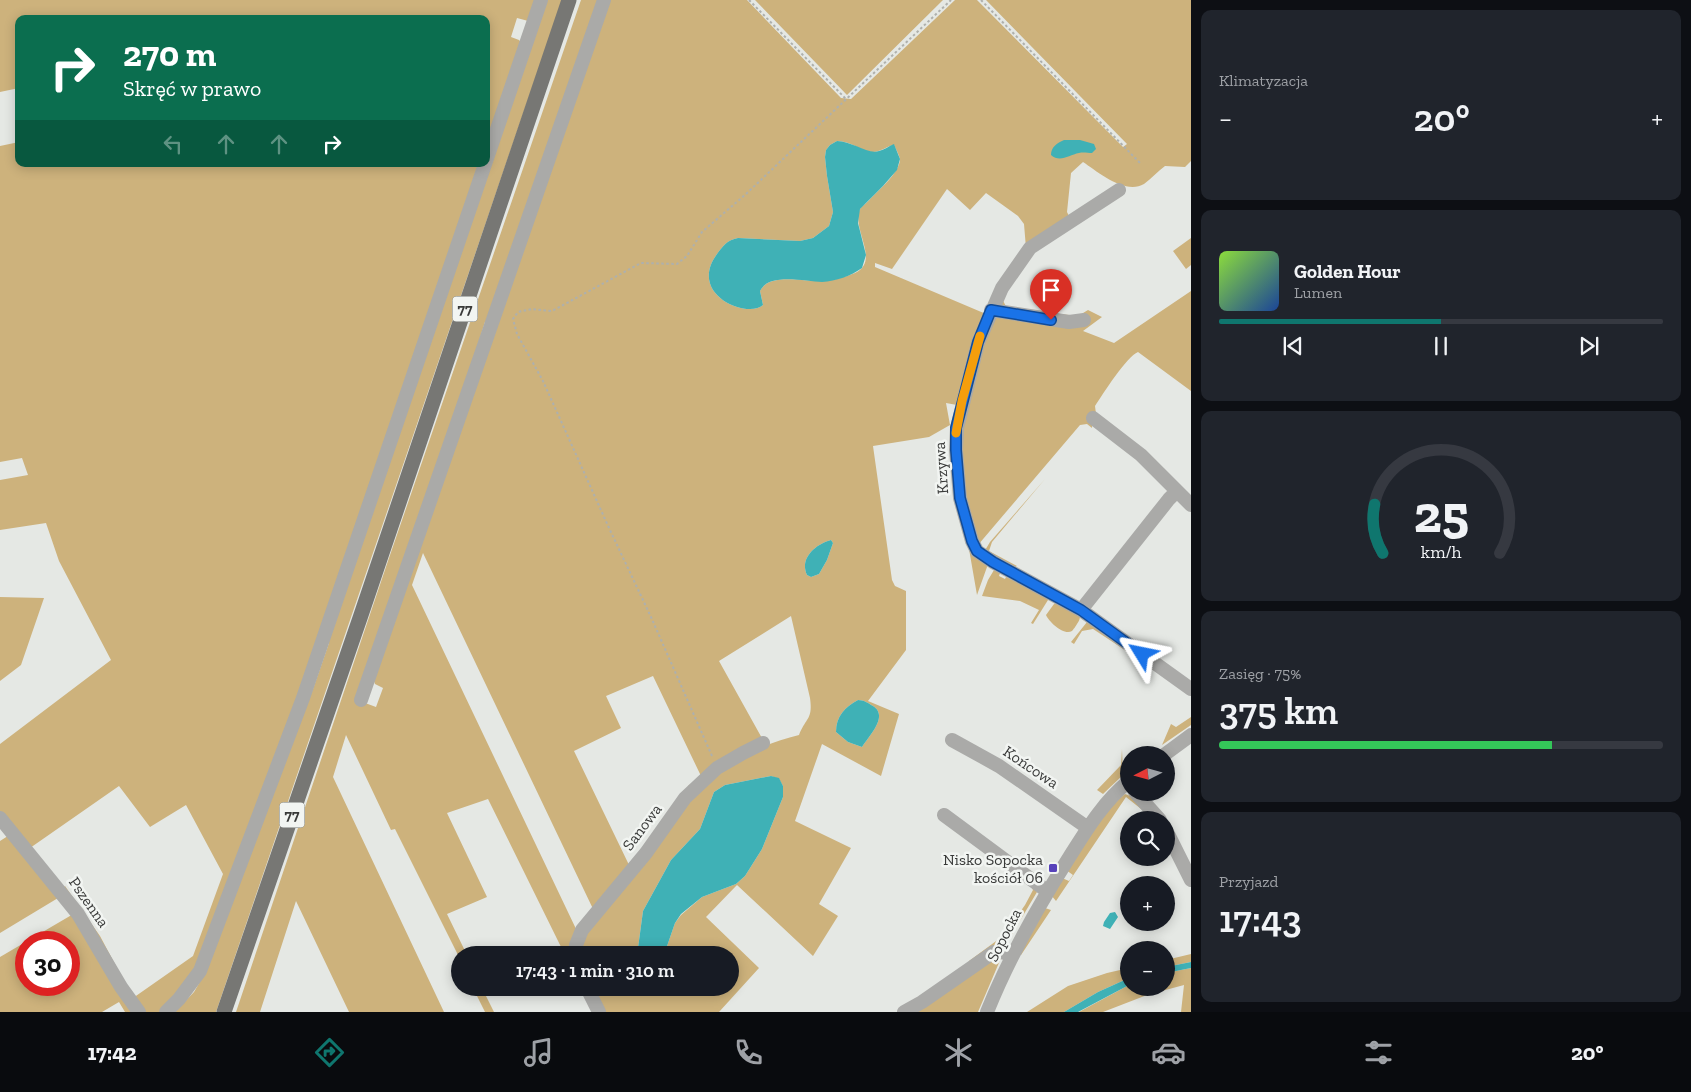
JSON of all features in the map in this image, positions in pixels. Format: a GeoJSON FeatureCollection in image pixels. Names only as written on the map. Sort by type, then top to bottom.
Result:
{"type":"FeatureCollection","features":[{"type":"Feature","properties":{"kind":"main road","name":"77"},"geometry":{"type":"LineString","coordinates":[[224,1012],[418,451],[569,0]]}},
{"type":"Feature","properties":{"kind":"street"},"geometry":{"type":"LineString","coordinates":[[490,152],[542,0]]}},
{"type":"Feature","properties":{"kind":"street"},"geometry":{"type":"LineString","coordinates":[[361,700],[604,0]]}},
{"type":"Feature","properties":{"kind":"street"},"geometry":{"type":"LineString","coordinates":[[166,1012],[179,999],[200,971],[303,698],[485,167]]}},
{"type":"Feature","properties":{"kind":"street","name":"Krzywa"},"geometry":{"type":"LineString","coordinates":[[1119,190],[1030,248],[1002,288],[978,342],[956,428],[960,498],[972,541],[977,551],[993,562],[1081,610],[1191,689]]}},
{"type":"Feature","properties":{"kind":"street"},"geometry":{"type":"LineString","coordinates":[[991,310],[1069,322],[1084,320]]}},
{"type":"Feature","properties":{"kind":"street"},"geometry":{"type":"LineString","coordinates":[[1093,418],[1141,455],[1191,506]]}},
{"type":"Feature","properties":{"kind":"street"},"geometry":{"type":"LineString","coordinates":[[1081,610],[1177,491]]}},
{"type":"Feature","properties":{"kind":"street"},"geometry":{"type":"LineString","coordinates":[[1175,747],[1191,735]]}},
{"type":"Feature","properties":{"kind":"street","name":"Końcowa"},"geometry":{"type":"LineString","coordinates":[[952,740],[999,766],[1088,828]]}},
{"type":"Feature","properties":{"kind":"street","name":"Sanowa"},"geometry":{"type":"LineString","coordinates":[[576,946],[582,930],[646,853],[685,798],[717,768],[763,743]]}},
{"type":"Feature","properties":{"kind":"street","name":"Sopocka"},"geometry":{"type":"LineString","coordinates":[[987,1012],[1012,954],[1047,891],[1088,828],[1111,797],[1120,791]]}},
{"type":"Feature","properties":{"kind":"street"},"geometry":{"type":"LineString","coordinates":[[1144,801],[1152,811]]}},
{"type":"Feature","properties":{"kind":"street"},"geometry":{"type":"LineString","coordinates":[[944,815],[1047,891]]}},
{"type":"Feature","properties":{"kind":"street","name":"Pszenna"},"geometry":{"type":"LineString","coordinates":[[0,818],[78,914],[121,987],[139,1012]]}},
{"type":"Feature","properties":{"kind":"street"},"geometry":{"type":"LineString","coordinates":[[1175,848],[1191,880]]}},
{"type":"Feature","properties":{"kind":"street"},"geometry":{"type":"LineString","coordinates":[[904,1012],[922,1002],[994,952],[1012,954]]}},
{"type":"Feature","properties":{"kind":"street"},"geometry":{"type":"LineString","coordinates":[[591,996],[599,1012]]}},
{"type":"Feature","properties":{"kind":"path"},"geometry":{"type":"LineString","coordinates":[[750,0],[846,99]]}},
{"type":"Feature","properties":{"kind":"path"},"geometry":{"type":"LineString","coordinates":[[717,768],[651,617],[608,528],[543,381],[517,334],[513,319],[518,312],[532,309],[552,311],[641,263],[677,264],[687,256],[702,232],[746,194],[951,0]]}},
{"type":"Feature","properties":{"kind":"path"},"geometry":{"type":"LineString","coordinates":[[981,0],[1140,163]]}},
{"type":"Feature","properties":{"kind":"shaded area"},"geometry":{"type":"Polygon","coordinates":[[[0,0],[539,0],[532,22],[517,18],[511,37],[519,40],[522,44],[490,143],[490,15],[15,15],[15,89],[0,92],[0,0]]]}},
{"type":"Feature","properties":{"kind":"shaded area"},"geometry":{"type":"Polygon","coordinates":[[[545,0],[562,0],[216,1012],[175,1012],[194,992],[201,980],[313,689],[329,643],[327,640],[488,167],[490,167],[490,161],[545,0]]]}},
{"type":"Feature","properties":{"kind":"shaded area"},"geometry":{"type":"Polygon","coordinates":[[[581,0],[600,0],[491,315],[485,322],[474,356],[474,366],[357,700],[376,707],[383,688],[375,684],[372,676],[606,0],[747,0],[841,98],[851,99],[955,0],[977,0],[1123,147],[1127,144],[986,0],[1191,0],[1191,161],[1185,167],[1165,166],[1144,184],[1137,187],[1129,187],[1112,181],[1083,162],[1071,173],[1067,212],[1070,218],[1027,249],[1012,271],[1026,248],[1024,224],[1018,216],[986,193],[970,210],[947,189],[892,269],[875,263],[875,267],[986,314],[957,405],[946,403],[950,425],[929,437],[873,446],[892,580],[895,586],[906,591],[906,650],[868,701],[899,714],[881,776],[822,744],[795,821],[851,848],[819,904],[838,916],[813,956],[737,885],[706,917],[736,946],[667,946],[675,923],[681,915],[702,897],[736,884],[745,876],[762,849],[783,797],[783,786],[779,779],[771,776],[725,785],[714,792],[700,829],[671,860],[643,911],[638,946],[579,946],[584,933],[606,903],[700,787],[723,768],[750,752],[799,735],[810,715],[811,705],[791,616],[719,661],[763,740],[729,756],[692,787],[688,786],[701,776],[653,676],[606,696],[621,728],[574,751],[630,867],[664,817],[666,820],[647,847],[594,911],[423,553],[412,585],[577,931],[574,946],[561,946],[488,799],[447,813],[487,897],[447,914],[463,946],[454,946],[395,829],[391,830],[346,735],[333,777],[444,1012],[349,1012],[296,901],[260,1012],[236,1012],[389,558],[581,0]],[[837,141],[826,150],[825,157],[833,212],[829,226],[813,238],[800,241],[738,238],[728,242],[717,254],[710,269],[709,281],[714,292],[723,300],[734,306],[755,309],[763,305],[760,291],[771,282],[788,279],[830,280],[855,273],[862,268],[866,253],[859,226],[858,217],[860,209],[893,175],[900,159],[894,145],[871,152],[842,141],[837,141]],[[831,540],[815,548],[810,553],[805,563],[807,575],[811,577],[819,574],[827,560],[833,543],[831,540]],[[858,700],[845,709],[836,726],[836,732],[848,742],[862,747],[873,732],[879,715],[873,706],[858,700]]]}},
{"type":"Feature","properties":{"kind":"shaded area"},"geometry":{"type":"Polygon","coordinates":[[[755,0],[943,0],[847,95],[755,0]]]}},
{"type":"Feature","properties":{"kind":"shaded area"},"geometry":{"type":"Polygon","coordinates":[[[15,143],[15,167],[482,167],[343,576],[254,821],[198,964],[183,990],[161,1012],[144,1012],[132,998],[90,926],[64,887],[100,936],[133,998],[193,956],[223,874],[186,805],[150,827],[119,786],[30,848],[0,813],[0,744],[111,660],[59,561],[46,523],[0,530],[0,480],[28,475],[22,458],[0,462],[0,146],[15,143]]]}},
{"type":"Feature","properties":{"kind":"shaded area"},"geometry":{"type":"Polygon","coordinates":[[[1115,195],[1030,253],[1003,294],[1002,299],[1007,308],[1078,316],[1088,310],[1102,317],[1083,331],[1114,343],[1191,291],[1191,391],[1138,352],[1133,355],[1115,376],[1095,406],[1096,414],[1098,415],[1095,418],[1091,415],[1088,420],[1092,423],[1092,428],[1087,424],[1080,425],[977,545],[966,509],[959,462],[958,436],[967,384],[990,315],[1000,314],[1072,324],[1089,320],[1086,315],[1070,319],[1003,310],[999,306],[999,301],[1002,293],[1029,253],[1115,195]]]}},
{"type":"Feature","properties":{"kind":"shaded area"},"geometry":{"type":"Polygon","coordinates":[[[1191,238],[1191,265],[1186,269],[1173,251],[1191,238]]]}},
{"type":"Feature","properties":{"kind":"shaded area"},"geometry":{"type":"Polygon","coordinates":[[[1045,479],[992,542],[989,551],[1017,566],[1012,569],[984,552],[990,542],[1045,479]]]}},
{"type":"Feature","properties":{"kind":"shaded area"},"geometry":{"type":"Polygon","coordinates":[[[969,549],[986,562],[987,567],[977,595],[969,549]]]}},
{"type":"Feature","properties":{"kind":"shaded area"},"geometry":{"type":"Polygon","coordinates":[[[994,570],[1005,579],[1006,577],[1046,595],[1048,600],[1033,624],[1031,623],[1039,610],[1020,601],[982,596],[994,570]]]}},
{"type":"Feature","properties":{"kind":"shaded area"},"geometry":{"type":"Polygon","coordinates":[[[0,597],[44,598],[21,665],[0,681],[0,597]]]}},
{"type":"Feature","properties":{"kind":"shaded area"},"geometry":{"type":"Polygon","coordinates":[[[1058,602],[1080,613],[1079,621],[1072,631],[1065,632],[1061,630],[1046,615],[1054,604],[1058,602]]]}},
{"type":"Feature","properties":{"kind":"shaded area"},"geometry":{"type":"Polygon","coordinates":[[[1087,622],[1155,670],[1093,629],[1082,631],[1074,644],[1071,642],[1087,622]]]}},
{"type":"Feature","properties":{"kind":"shaded area"},"geometry":{"type":"Polygon","coordinates":[[[1191,717],[1191,725],[1162,745],[1171,724],[1176,727],[1191,717]]]}},
{"type":"Feature","properties":{"kind":"shaded area"},"geometry":{"type":"Polygon","coordinates":[[[1120,766],[1120,778],[1103,794],[1097,790],[1120,766]]]}},
{"type":"Feature","properties":{"kind":"shaded area"},"geometry":{"type":"Polygon","coordinates":[[[1120,798],[1120,801],[1123,801],[1056,901],[1051,895],[1062,878],[1069,881],[1073,875],[1066,870],[1109,807],[1120,798]]]}},
{"type":"Feature","properties":{"kind":"shaded area"},"geometry":{"type":"Polygon","coordinates":[[[1131,801],[1137,801],[1146,811],[1131,801]]]}},
{"type":"Feature","properties":{"kind":"shaded area"},"geometry":{"type":"Polygon","coordinates":[[[11,834],[63,895],[0,933],[0,841],[11,834]]]}},
{"type":"Feature","properties":{"kind":"shaded area"},"geometry":{"type":"Polygon","coordinates":[[[1029,882],[1037,892],[1005,946],[970,962],[1003,936],[1033,890],[1029,882]]]}},
{"type":"Feature","properties":{"kind":"shaded area"},"geometry":{"type":"Polygon","coordinates":[[[1045,908],[1051,910],[1021,955],[1018,952],[1045,908]]]}},
{"type":"Feature","properties":{"kind":"shaded area"},"geometry":{"type":"Polygon","coordinates":[[[75,913],[134,1012],[125,1012],[119,1002],[102,1012],[0,1012],[0,957],[15,948],[15,996],[80,996],[80,931],[44,931],[75,913]]]}},
{"type":"Feature","properties":{"kind":"shaded area"},"geometry":{"type":"Polygon","coordinates":[[[739,949],[759,968],[739,990],[739,949]]]}},
{"type":"Feature","properties":{"kind":"shaded area"},"geometry":{"type":"Polygon","coordinates":[[[1191,954],[1191,962],[1175,965],[1175,958],[1191,954]]]}},
{"type":"Feature","properties":{"kind":"shaded area"},"geometry":{"type":"Polygon","coordinates":[[[993,956],[1001,958],[978,1012],[911,1012],[993,956]]]}},
{"type":"Feature","properties":{"kind":"shaded area"},"geometry":{"type":"Polygon","coordinates":[[[1191,968],[1191,1012],[1181,1012],[1184,985],[1175,987],[1175,971],[1191,968]]]}},
{"type":"Feature","properties":{"kind":"shaded area"},"geometry":{"type":"Polygon","coordinates":[[[1120,970],[1120,982],[1098,992],[1064,1012],[1027,1012],[1068,986],[1120,970]]]}},
{"type":"Feature","properties":{"kind":"shaded area"},"geometry":{"type":"Polygon","coordinates":[[[1120,990],[1120,996],[1144,996],[1103,1012],[1079,1012],[1120,990]]]}},
{"type":"Feature","properties":{"kind":"shaded area"},"geometry":{"type":"Polygon","coordinates":[[[477,996],[486,996],[494,1012],[485,1012],[477,996]]]}},
{"type":"Feature","properties":{"kind":"shaded area"},"geometry":{"type":"Polygon","coordinates":[[[595,996],[734,996],[719,1012],[603,1012],[595,996]]]}},
{"type":"Feature","properties":{"kind":"water"},"geometry":{"type":"Polygon","coordinates":[[[1064,140],[1080,140],[1094,144],[1096,149],[1092,153],[1081,153],[1061,158],[1051,155],[1055,146],[1064,140]]]}},
{"type":"Feature","properties":{"kind":"water"},"geometry":{"type":"Polygon","coordinates":[[[837,141],[875,152],[894,144],[900,159],[897,170],[860,209],[858,223],[866,255],[862,268],[848,276],[822,282],[788,279],[771,282],[760,291],[763,305],[755,309],[734,306],[723,300],[714,292],[709,281],[710,269],[717,254],[728,242],[738,238],[800,241],[813,238],[829,226],[833,212],[825,157],[826,150],[837,141]]]}},
{"type":"Feature","properties":{"kind":"water"},"geometry":{"type":"Polygon","coordinates":[[[831,540],[833,543],[827,560],[819,574],[811,577],[807,575],[805,563],[810,553],[815,548],[831,540]]]}},
{"type":"Feature","properties":{"kind":"water"},"geometry":{"type":"Polygon","coordinates":[[[858,700],[873,706],[879,715],[873,732],[862,747],[848,742],[836,732],[836,726],[842,713],[858,700]]]}},
{"type":"Feature","properties":{"kind":"water"},"geometry":{"type":"Polygon","coordinates":[[[771,776],[779,778],[783,786],[783,797],[762,849],[745,876],[736,884],[702,897],[681,914],[675,923],[667,946],[638,946],[643,911],[671,860],[700,829],[714,792],[725,785],[771,776]]]}},
{"type":"Feature","properties":{"kind":"water"},"geometry":{"type":"Polygon","coordinates":[[[1115,912],[1118,917],[1110,929],[1103,926],[1110,913],[1115,912]]]}},
{"type":"Feature","properties":{"kind":"water"},"geometry":{"type":"Polygon","coordinates":[[[1191,962],[1191,968],[1175,971],[1175,965],[1191,962]]]}},
{"type":"Feature","properties":{"kind":"water"},"geometry":{"type":"Polygon","coordinates":[[[1120,982],[1120,990],[1078,1012],[1064,1012],[1098,992],[1120,982]]]}},
{"type":"Feature","properties":{"kind":"slow traffic"},"geometry":{"type":"LineString","coordinates":[[956,433],[962,401],[980,336]]}},
{"type":"Feature","properties":{"kind":"place","name":"Nisko Sopocka kościół 06"},"geometry":{"type":"Point","coordinates":[1053,868]}},
{"type":"Feature","properties":{"kind":"route"},"geometry":{"type":"LineString","coordinates":[[1051,320],[991,310],[978,342],[956,428],[960,498],[972,541],[977,551],[993,562],[1081,610],[1142,654]]}}]}
